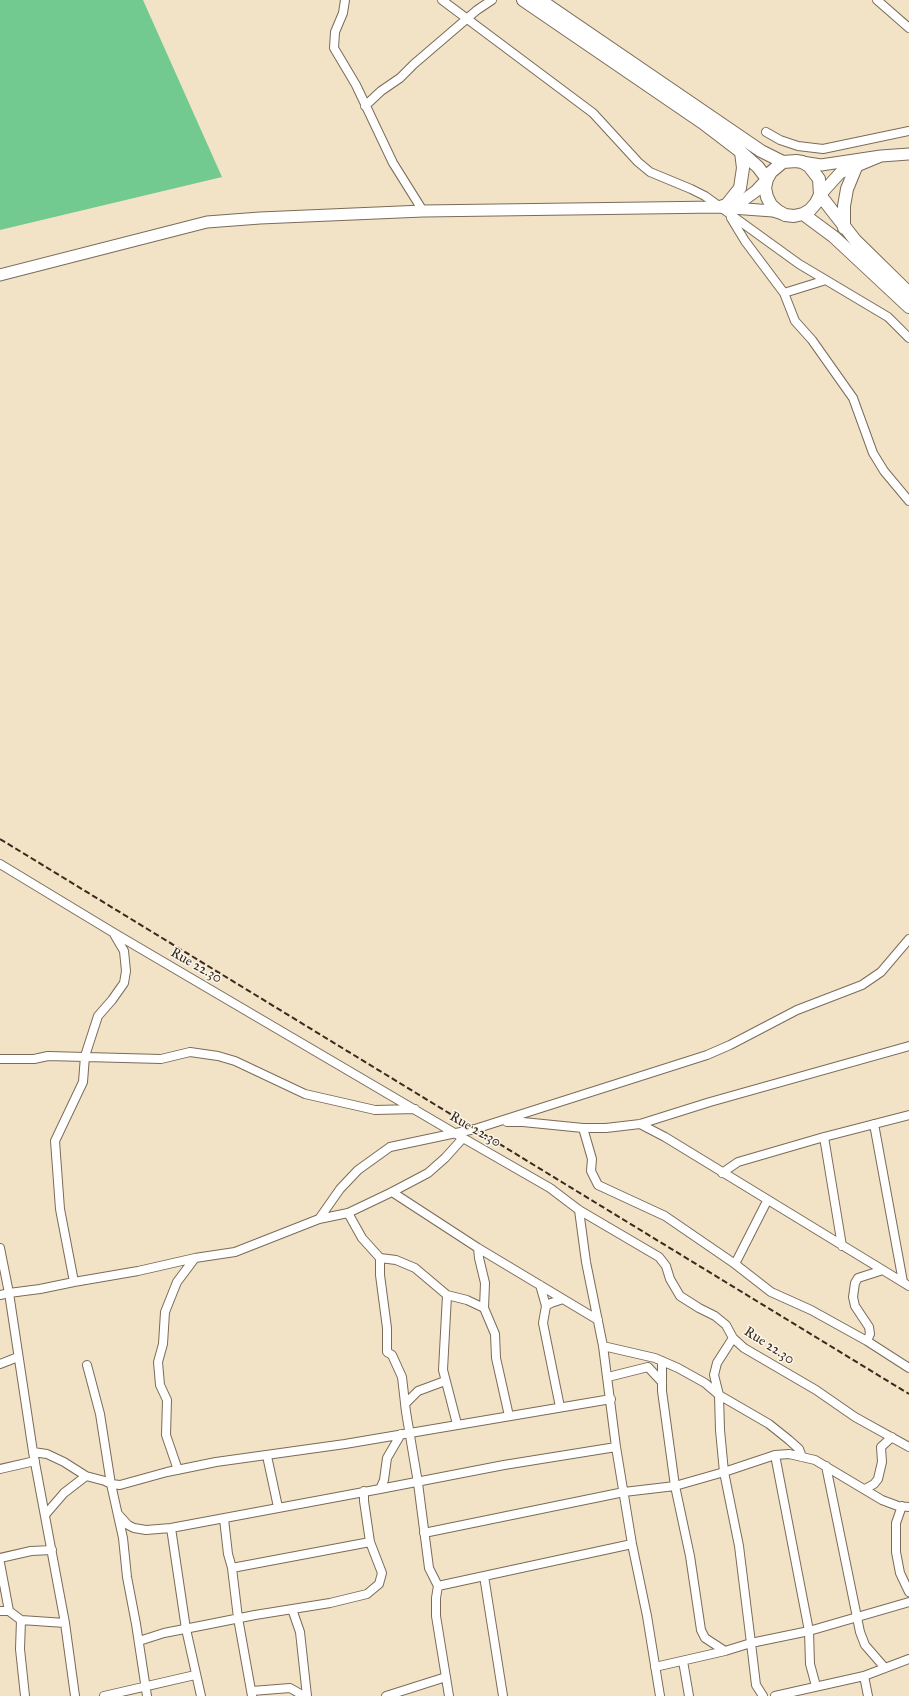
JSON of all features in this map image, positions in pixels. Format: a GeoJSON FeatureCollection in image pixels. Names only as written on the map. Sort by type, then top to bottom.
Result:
{"type":"FeatureCollection","features":[{"type":"Feature","properties":{"kind":"main road"},"geometry":{"type":"LineString","coordinates":[[523,0],[703,122],[758,167],[767,179]]}},
{"type":"Feature","properties":{"kind":"main road"},"geometry":{"type":"LineString","coordinates":[[540,0],[761,151],[783,162],[796,161],[802,162],[809,166],[819,179],[820,195],[810,210],[803,214],[794,216],[783,214],[771,205],[767,198],[765,188],[767,179],[771,172],[783,162]]}},
{"type":"Feature","properties":{"kind":"main road"},"geometry":{"type":"LineString","coordinates":[[723,205],[740,188],[743,168],[741,152]]}},
{"type":"Feature","properties":{"kind":"main road"},"geometry":{"type":"LineString","coordinates":[[844,228],[844,206],[847,189],[856,168]]}},
{"type":"Feature","properties":{"kind":"main road"},"geometry":{"type":"LineString","coordinates":[[820,195],[844,228],[909,293]]}},
{"type":"Feature","properties":{"kind":"main road"},"geometry":{"type":"LineString","coordinates":[[803,214],[834,237],[909,307]]}},
{"type":"Feature","properties":{"kind":"street"},"geometry":{"type":"LineString","coordinates":[[345,0],[343,13],[335,32],[334,48],[356,84],[393,163],[423,211]]}},
{"type":"Feature","properties":{"kind":"street"},"geometry":{"type":"LineString","coordinates":[[442,0],[593,113],[638,162],[650,172],[691,189],[723,205],[746,241],[784,293],[795,321],[812,340],[853,398],[873,453],[884,471],[909,501]]}},
{"type":"Feature","properties":{"kind":"street"},"geometry":{"type":"LineString","coordinates":[[365,106],[380,90],[400,78],[467,18],[492,0]]}},
{"type":"Feature","properties":{"kind":"street"},"geometry":{"type":"LineString","coordinates":[[877,0],[909,28]]}},
{"type":"Feature","properties":{"kind":"street"},"geometry":{"type":"LineString","coordinates":[[766,132],[780,140],[798,146],[823,149],[909,131]]}},
{"type":"Feature","properties":{"kind":"street"},"geometry":{"type":"LineString","coordinates":[[802,162],[821,165],[881,156],[909,154]]}},
{"type":"Feature","properties":{"kind":"street"},"geometry":{"type":"LineString","coordinates":[[820,195],[840,174],[881,156]]}},
{"type":"Feature","properties":{"kind":"street"},"geometry":{"type":"LineString","coordinates":[[723,205],[750,196],[767,179]]}},
{"type":"Feature","properties":{"kind":"street"},"geometry":{"type":"LineString","coordinates":[[0,275],[206,222],[260,218],[423,211],[723,205],[783,214]]}},
{"type":"Feature","properties":{"kind":"street"},"geometry":{"type":"LineString","coordinates":[[730,216],[799,264],[888,317],[909,338]]}},
{"type":"Feature","properties":{"kind":"street"},"geometry":{"type":"LineString","coordinates":[[784,293],[826,280]]}},
{"type":"Feature","properties":{"kind":"street","name":"Rue 22.30"},"geometry":{"type":"LineString","coordinates":[[0,864],[455,1134],[550,1188],[579,1210],[659,1257],[666,1266],[670,1279],[680,1296],[715,1316],[726,1325],[733,1338],[744,1348],[816,1390],[855,1417],[909,1447]]}},
{"type":"Feature","properties":{"kind":"street"},"geometry":{"type":"LineString","coordinates":[[74,1282],[60,1210],[55,1141],[83,1082],[85,1056],[98,1016],[124,983],[126,971],[124,951],[114,933]]}},
{"type":"Feature","properties":{"kind":"street"},"geometry":{"type":"LineString","coordinates":[[319,1219],[340,1188],[358,1170],[390,1147],[455,1134],[498,1122],[707,1055],[730,1045],[797,1010],[862,986],[881,972],[909,939]]}},
{"type":"Feature","properties":{"kind":"street"},"geometry":{"type":"LineString","coordinates":[[498,1122],[523,1122],[583,1128],[606,1128],[640,1124],[710,1102],[909,1046]]}},
{"type":"Feature","properties":{"kind":"street"},"geometry":{"type":"LineString","coordinates":[[0,1059],[34,1059],[48,1056],[161,1059],[190,1052],[235,1060],[306,1094],[375,1110],[415,1109]]}},
{"type":"Feature","properties":{"kind":"street"},"geometry":{"type":"LineString","coordinates":[[722,1173],[738,1162],[824,1137],[909,1115]]}},
{"type":"Feature","properties":{"kind":"street"},"geometry":{"type":"LineString","coordinates":[[640,1124],[906,1284]]}},
{"type":"Feature","properties":{"kind":"street"},"geometry":{"type":"LineString","coordinates":[[874,1124],[906,1284]]}},
{"type":"Feature","properties":{"kind":"street"},"geometry":{"type":"LineString","coordinates":[[583,1128],[592,1159],[591,1171],[598,1185],[665,1216],[736,1264],[771,1292],[811,1310],[867,1341],[909,1368]]}},
{"type":"Feature","properties":{"kind":"street"},"geometry":{"type":"LineString","coordinates":[[824,1137],[842,1246]]}},
{"type":"Feature","properties":{"kind":"street"},"geometry":{"type":"LineString","coordinates":[[0,1296],[9,1293],[40,1289],[138,1271],[195,1258],[235,1252],[319,1219],[348,1213],[392,1192],[428,1173],[445,1158],[463,1138]]}},
{"type":"Feature","properties":{"kind":"street"},"geometry":{"type":"LineString","coordinates":[[392,1192],[478,1248],[598,1320]]}},
{"type":"Feature","properties":{"kind":"street"},"geometry":{"type":"LineString","coordinates":[[736,1264],[767,1201]]}},
{"type":"Feature","properties":{"kind":"street"},"geometry":{"type":"LineString","coordinates":[[579,1210],[586,1262],[608,1377],[616,1446],[632,1544],[647,1616],[660,1696]]}},
{"type":"Feature","properties":{"kind":"street"},"geometry":{"type":"LineString","coordinates":[[348,1213],[362,1238],[380,1258],[396,1260],[415,1268],[447,1295],[467,1300],[484,1308]]}},
{"type":"Feature","properties":{"kind":"street"},"geometry":{"type":"LineString","coordinates":[[0,1248],[9,1293],[33,1452],[52,1550],[75,1696]]}},
{"type":"Feature","properties":{"kind":"street"},"geometry":{"type":"LineString","coordinates":[[478,1248],[485,1283],[484,1308],[495,1334],[496,1358],[509,1416]]}},
{"type":"Feature","properties":{"kind":"street"},"geometry":{"type":"LineString","coordinates":[[178,1470],[166,1435],[167,1400],[160,1385],[158,1362],[163,1344],[165,1312],[177,1282],[195,1258]]}},
{"type":"Feature","properties":{"kind":"street"},"geometry":{"type":"LineString","coordinates":[[380,1258],[380,1275],[387,1328],[387,1352],[392,1355],[402,1377],[406,1403],[405,1434],[418,1483],[429,1568],[438,1586],[436,1616],[449,1696]]}},
{"type":"Feature","properties":{"kind":"street"},"geometry":{"type":"LineString","coordinates":[[867,1341],[870,1334],[869,1327],[855,1306],[853,1297],[855,1283],[858,1278],[883,1270]]}},
{"type":"Feature","properties":{"kind":"street"},"geometry":{"type":"LineString","coordinates":[[540,1285],[546,1306],[544,1323],[560,1407]]}},
{"type":"Feature","properties":{"kind":"street"},"geometry":{"type":"LineString","coordinates":[[447,1295],[443,1359],[444,1381],[449,1390],[457,1424]]}},
{"type":"Feature","properties":{"kind":"street"},"geometry":{"type":"LineString","coordinates":[[546,1306],[550,1303],[563,1299]]}},
{"type":"Feature","properties":{"kind":"street"},"geometry":{"type":"LineString","coordinates":[[733,1338],[717,1363],[714,1375],[719,1395],[720,1430],[724,1472],[739,1546],[756,1685],[763,1696]]}},
{"type":"Feature","properties":{"kind":"street"},"geometry":{"type":"LineString","coordinates":[[603,1346],[662,1361],[705,1383],[719,1395],[769,1424],[794,1444],[799,1449],[802,1456]]}},
{"type":"Feature","properties":{"kind":"street"},"geometry":{"type":"LineString","coordinates":[[0,1364],[18,1357]]}},
{"type":"Feature","properties":{"kind":"street"},"geometry":{"type":"LineString","coordinates":[[662,1361],[662,1382],[675,1486],[690,1556],[701,1630],[705,1638],[725,1651]]}},
{"type":"Feature","properties":{"kind":"street"},"geometry":{"type":"LineString","coordinates":[[87,1365],[100,1414],[111,1484],[123,1538],[127,1577],[139,1642],[144,1686],[147,1696]]}},
{"type":"Feature","properties":{"kind":"street"},"geometry":{"type":"LineString","coordinates":[[608,1377],[648,1367],[662,1382]]}},
{"type":"Feature","properties":{"kind":"street"},"geometry":{"type":"LineString","coordinates":[[406,1403],[418,1391],[444,1381]]}},
{"type":"Feature","properties":{"kind":"street"},"geometry":{"type":"LineString","coordinates":[[33,1452],[47,1454],[64,1462],[86,1476],[111,1484],[126,1484],[178,1470],[216,1462],[267,1456],[405,1434],[611,1398]]}},
{"type":"Feature","properties":{"kind":"street"},"geometry":{"type":"LineString","coordinates":[[380,1489],[384,1480],[387,1458],[405,1434]]}},
{"type":"Feature","properties":{"kind":"street"},"geometry":{"type":"LineString","coordinates":[[865,1489],[874,1484],[878,1479],[882,1462],[881,1447],[892,1437]]}},
{"type":"Feature","properties":{"kind":"street"},"geometry":{"type":"LineString","coordinates":[[118,1514],[132,1527],[146,1530],[171,1528],[364,1491],[418,1483],[504,1465],[616,1446]]}},
{"type":"Feature","properties":{"kind":"street"},"geometry":{"type":"LineString","coordinates":[[424,1533],[624,1492],[675,1486],[775,1455],[789,1454],[815,1460],[882,1500],[906,1507],[896,1523],[896,1552],[900,1573],[909,1592]]}},
{"type":"Feature","properties":{"kind":"street"},"geometry":{"type":"LineString","coordinates":[[775,1455],[809,1631],[810,1664],[816,1686]]}},
{"type":"Feature","properties":{"kind":"street"},"geometry":{"type":"LineString","coordinates":[[267,1456],[278,1507]]}},
{"type":"Feature","properties":{"kind":"street"},"geometry":{"type":"LineString","coordinates":[[0,1469],[35,1461]]}},
{"type":"Feature","properties":{"kind":"street"},"geometry":{"type":"LineString","coordinates":[[826,1466],[856,1617],[865,1645],[884,1668]]}},
{"type":"Feature","properties":{"kind":"street"},"geometry":{"type":"LineString","coordinates":[[45,1515],[64,1493],[86,1476]]}},
{"type":"Feature","properties":{"kind":"street"},"geometry":{"type":"LineString","coordinates":[[139,1642],[164,1633],[186,1628],[330,1603],[367,1594],[379,1584],[382,1573],[370,1542],[364,1502],[364,1491]]}},
{"type":"Feature","properties":{"kind":"street"},"geometry":{"type":"LineString","coordinates":[[224,1519],[238,1618],[252,1694],[290,1688],[305,1696]]}},
{"type":"Feature","properties":{"kind":"street"},"geometry":{"type":"LineString","coordinates":[[171,1528],[186,1628],[201,1696]]}},
{"type":"Feature","properties":{"kind":"street"},"geometry":{"type":"LineString","coordinates":[[232,1568],[370,1542]]}},
{"type":"Feature","properties":{"kind":"street"},"geometry":{"type":"LineString","coordinates":[[438,1586],[632,1544]]}},
{"type":"Feature","properties":{"kind":"street"},"geometry":{"type":"LineString","coordinates":[[0,1558],[31,1550],[52,1550]]}},
{"type":"Feature","properties":{"kind":"street"},"geometry":{"type":"LineString","coordinates":[[0,1563],[9,1611]]}},
{"type":"Feature","properties":{"kind":"street"},"geometry":{"type":"LineString","coordinates":[[484,1576],[504,1696]]}},
{"type":"Feature","properties":{"kind":"street"},"geometry":{"type":"LineString","coordinates":[[655,1667],[725,1651],[751,1643],[809,1631],[909,1602]]}},
{"type":"Feature","properties":{"kind":"street"},"geometry":{"type":"LineString","coordinates":[[292,1609],[300,1632],[305,1696]]}},
{"type":"Feature","properties":{"kind":"street"},"geometry":{"type":"LineString","coordinates":[[0,1611],[9,1611],[21,1620],[64,1623]]}},
{"type":"Feature","properties":{"kind":"street"},"geometry":{"type":"LineString","coordinates":[[21,1620],[20,1649],[25,1696]]}},
{"type":"Feature","properties":{"kind":"street"},"geometry":{"type":"LineString","coordinates":[[775,1696],[864,1676],[909,1659]]}},
{"type":"Feature","properties":{"kind":"street"},"geometry":{"type":"LineString","coordinates":[[683,1661],[689,1696]]}},
{"type":"Feature","properties":{"kind":"street"},"geometry":{"type":"LineString","coordinates":[[104,1696],[196,1675]]}},
{"type":"Feature","properties":{"kind":"street"},"geometry":{"type":"LineString","coordinates":[[864,1676],[868,1696]]}},
{"type":"Feature","properties":{"kind":"street"},"geometry":{"type":"LineString","coordinates":[[386,1696],[446,1677]]}},
{"type":"Feature","properties":{"kind":"green space"},"geometry":{"type":"Polygon","coordinates":[[[0,0],[143,0],[222,177],[0,230],[0,0]]]}},
{"type":"Feature","properties":{"kind":"railway"},"geometry":{"type":"LineString","coordinates":[[0,839],[909,1394]]}}]}
